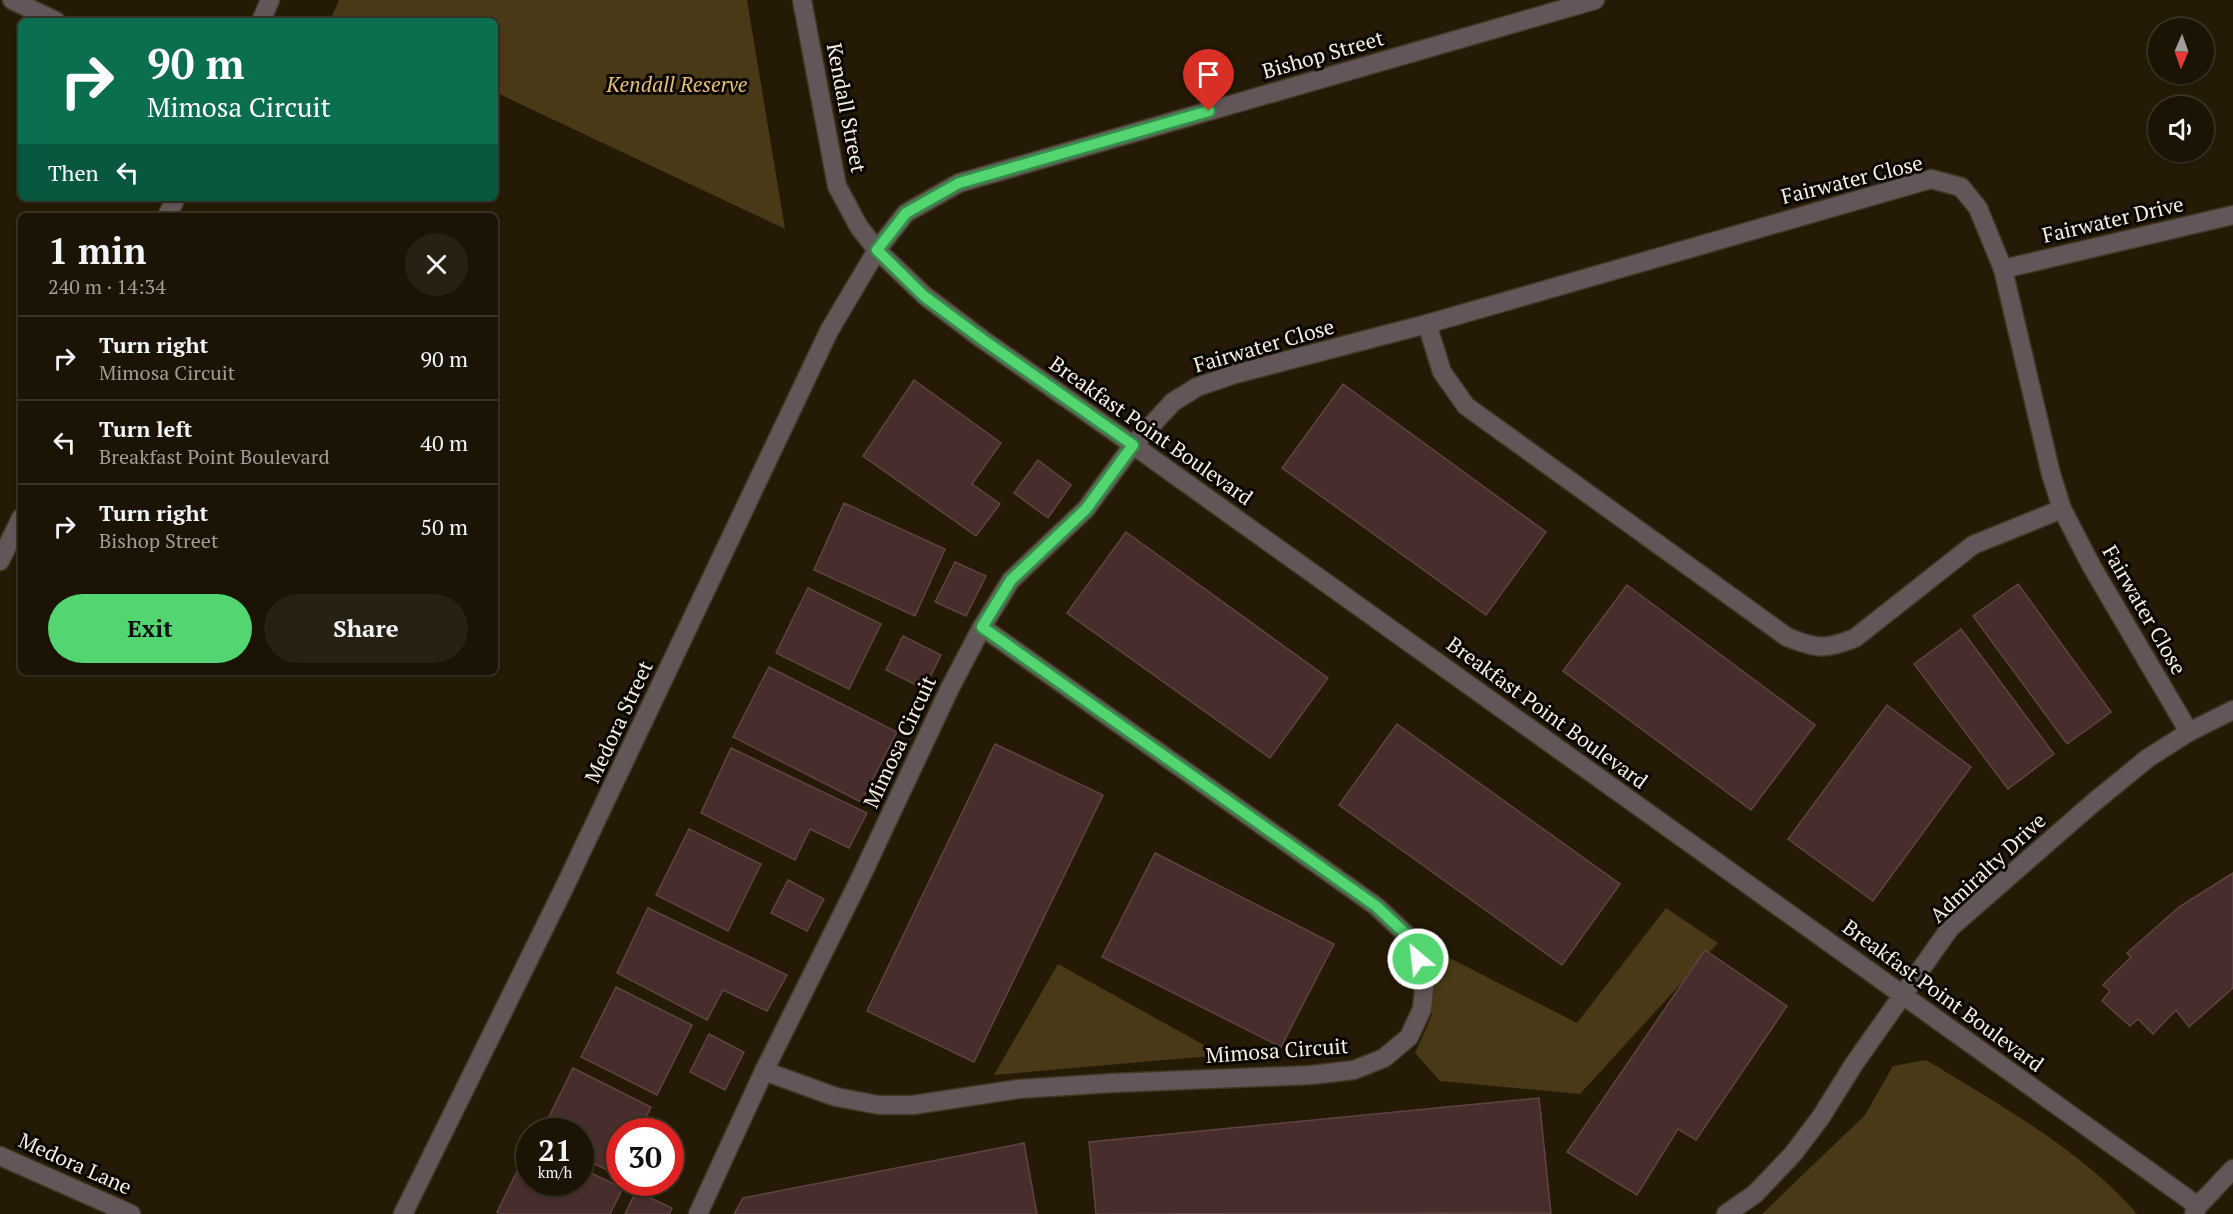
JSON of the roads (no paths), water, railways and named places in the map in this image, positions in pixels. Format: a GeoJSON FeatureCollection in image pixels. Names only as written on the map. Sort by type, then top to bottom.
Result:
{"type":"FeatureCollection","features":[{"type":"Feature","properties":{"kind":"street"},"geometry":{"type":"LineString","coordinates":[[12,0],[50,18]]}},
{"type":"Feature","properties":{"kind":"street"},"geometry":{"type":"LineString","coordinates":[[262,18],[270,0]]}},
{"type":"Feature","properties":{"kind":"street","name":"Kendall Street"},"geometry":{"type":"LineString","coordinates":[[802,0],[837,186],[859,227],[877,250]]}},
{"type":"Feature","properties":{"kind":"street","name":"Bishop Street"},"geometry":{"type":"LineString","coordinates":[[877,250],[906,213],[959,183],[1595,0]]}},
{"type":"Feature","properties":{"kind":"street","name":"Fairwater Close"},"geometry":{"type":"LineString","coordinates":[[1133,445],[1173,402],[1197,387],[1235,374],[1427,324],[1931,179],[1962,187],[1978,208],[2003,269],[2051,474],[2062,509],[2092,567],[2189,732]]}},
{"type":"Feature","properties":{"kind":"street","name":"Fairwater Drive"},"geometry":{"type":"LineString","coordinates":[[2003,269],[2233,214]]}},
{"type":"Feature","properties":{"kind":"street","name":"Breakfast Point Boulevard"},"geometry":{"type":"LineString","coordinates":[[877,250],[924,296],[982,339],[1903,995],[2196,1210]]}},
{"type":"Feature","properties":{"kind":"street","name":"Medora Street"},"geometry":{"type":"LineString","coordinates":[[403,1214],[565,886],[829,332],[877,250]]}},
{"type":"Feature","properties":{"kind":"street"},"geometry":{"type":"LineString","coordinates":[[1427,324],[1442,372],[1466,406],[1787,636],[1810,646],[1833,647],[1855,638],[1973,545],[2062,509]]}},
{"type":"Feature","properties":{"kind":"street","name":"Mimosa Circuit"},"geometry":{"type":"LineString","coordinates":[[698,1214],[764,1071],[861,879],[950,688],[982,627],[1011,580],[1086,509],[1133,445]]}},
{"type":"Feature","properties":{"kind":"street"},"geometry":{"type":"LineString","coordinates":[[0,561],[18,524]]}},
{"type":"Feature","properties":{"kind":"street","name":"Mimosa Circuit"},"geometry":{"type":"LineString","coordinates":[[764,1071],[837,1097],[879,1105],[913,1105],[1019,1089],[1311,1075],[1354,1070],[1384,1058],[1409,1037],[1422,1009],[1425,979],[1411,939],[1376,906],[982,627]]}},
{"type":"Feature","properties":{"kind":"street","name":"Admiralty Drive"},"geometry":{"type":"LineString","coordinates":[[1726,1214],[1755,1194],[1793,1154],[1821,1117],[1854,1064],[1950,928],[2148,758],[2189,732],[2233,710]]}},
{"type":"Feature","properties":{"kind":"street","name":"Medora Lane"},"geometry":{"type":"LineString","coordinates":[[0,1156],[131,1214]]}},
{"type":"Feature","properties":{"kind":"street"},"geometry":{"type":"LineString","coordinates":[[2196,1210],[2233,1169]]}},
{"type":"Feature","properties":{"kind":"park label","name":"Kendall Reserve"},"geometry":{"type":"Point","coordinates":[677,85]}}]}
